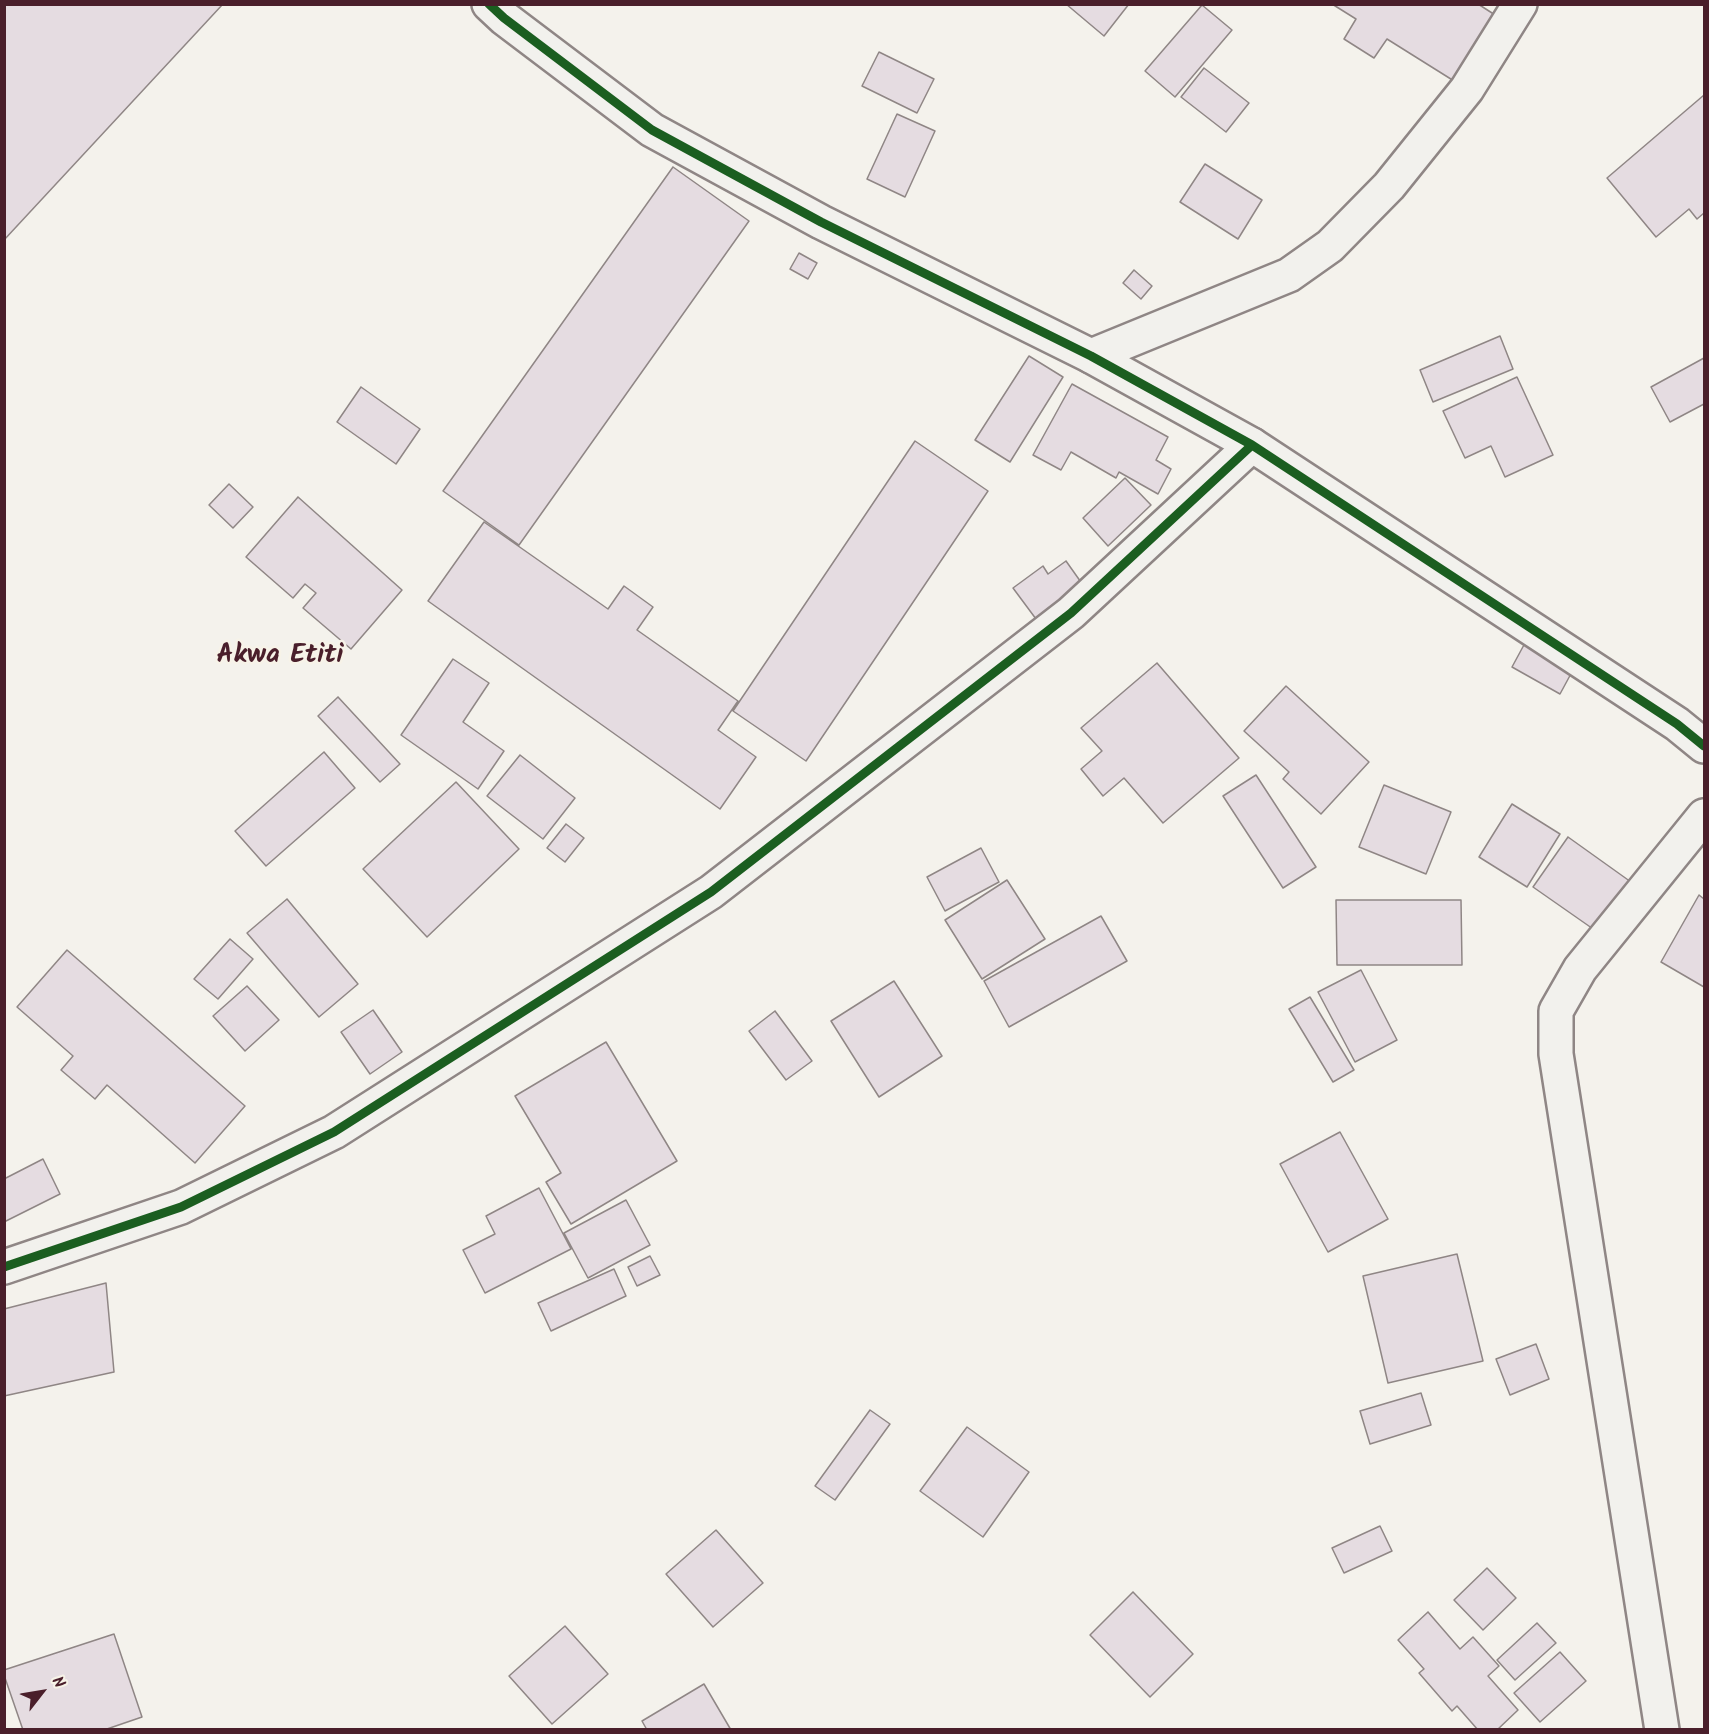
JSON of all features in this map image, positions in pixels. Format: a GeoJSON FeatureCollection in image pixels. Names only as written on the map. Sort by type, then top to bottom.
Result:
{"type":"FeatureCollection","features":[{"type":"Feature","properties":{"kind":"street"},"geometry":{"type":"LineString","coordinates":[[489,4],[504,18],[652,130],[821,222],[1091,356],[1252,445],[1668,718],[1704,746]]}},
{"type":"Feature","properties":{"kind":"street"},"geometry":{"type":"LineString","coordinates":[[1091,356],[1289,275],[1330,246],[1389,186],[1467,89],[1520,4]]}},
{"type":"Feature","properties":{"kind":"street"},"geometry":{"type":"LineString","coordinates":[[4,1267],[181,1207],[334,1132],[711,892],[1071,613],[1252,445]]}},
{"type":"Feature","properties":{"kind":"street"},"geometry":{"type":"LineString","coordinates":[[1662,1730],[1556,1054],[1556,1011],[1580,969],[1704,816]]}},
{"type":"Feature","properties":{"kind":"building"},"geometry":{"type":"Polygon","coordinates":[[[4,4],[223,4],[4,240],[4,4]]]}},
{"type":"Feature","properties":{"kind":"building"},"geometry":{"type":"Polygon","coordinates":[[[1066,4],[1129,4],[1104,36],[1066,4]]]}},
{"type":"Feature","properties":{"kind":"building"},"geometry":{"type":"Polygon","coordinates":[[[1332,4],[1478,4],[1503,20],[1462,86],[1387,39],[1374,58],[1344,39],[1356,19],[1332,4]]]}},
{"type":"Feature","properties":{"kind":"building"},"geometry":{"type":"Polygon","coordinates":[[[1202,5],[1232,30],[1175,97],[1145,71],[1202,5]]]}},
{"type":"Feature","properties":{"kind":"building"},"geometry":{"type":"Polygon","coordinates":[[[879,52],[934,79],[917,113],[862,86],[879,52]]]}},
{"type":"Feature","properties":{"kind":"building"},"geometry":{"type":"Polygon","coordinates":[[[1204,68],[1249,103],[1226,132],[1181,97],[1204,68]]]}},
{"type":"Feature","properties":{"kind":"building"},"geometry":{"type":"Polygon","coordinates":[[[1704,95],[1704,213],[1697,219],[1689,209],[1656,237],[1607,178],[1704,95]]]}},
{"type":"Feature","properties":{"kind":"building"},"geometry":{"type":"Polygon","coordinates":[[[897,114],[935,131],[905,197],[867,179],[897,114]]]}},
{"type":"Feature","properties":{"kind":"building"},"geometry":{"type":"Polygon","coordinates":[[[1205,164],[1262,200],[1238,239],[1180,202],[1205,164]]]}},
{"type":"Feature","properties":{"kind":"building"},"geometry":{"type":"Polygon","coordinates":[[[673,167],[749,221],[519,545],[443,491],[673,167]]]}},
{"type":"Feature","properties":{"kind":"building"},"geometry":{"type":"Polygon","coordinates":[[[799,253],[817,263],[808,279],[790,269],[799,253]]]}},
{"type":"Feature","properties":{"kind":"building"},"geometry":{"type":"Polygon","coordinates":[[[1134,270],[1152,286],[1141,299],[1123,283],[1134,270]]]}},
{"type":"Feature","properties":{"kind":"building"},"geometry":{"type":"Polygon","coordinates":[[[1500,336],[1513,369],[1433,402],[1420,370],[1500,336]]]}},
{"type":"Feature","properties":{"kind":"building"},"geometry":{"type":"Polygon","coordinates":[[[1029,356],[1063,377],[1010,462],[975,440],[1029,356]]]}},
{"type":"Feature","properties":{"kind":"building"},"geometry":{"type":"Polygon","coordinates":[[[1704,358],[1704,404],[1670,422],[1651,387],[1704,358]]]}},
{"type":"Feature","properties":{"kind":"building"},"geometry":{"type":"Polygon","coordinates":[[[1517,377],[1553,455],[1505,477],[1491,446],[1465,458],[1443,411],[1517,377]]]}},
{"type":"Feature","properties":{"kind":"building"},"geometry":{"type":"Polygon","coordinates":[[[1072,384],[1168,437],[1156,460],[1171,469],[1158,494],[1119,472],[1116,478],[1071,452],[1061,470],[1033,455],[1072,384]]]}},
{"type":"Feature","properties":{"kind":"building"},"geometry":{"type":"Polygon","coordinates":[[[361,387],[420,429],[396,464],[337,422],[361,387]]]}},
{"type":"Feature","properties":{"kind":"building"},"geometry":{"type":"Polygon","coordinates":[[[915,441],[988,491],[806,761],[733,711],[915,441]]]}},
{"type":"Feature","properties":{"kind":"building"},"geometry":{"type":"Polygon","coordinates":[[[1125,478],[1151,505],[1108,546],[1083,518],[1125,478]]]}},
{"type":"Feature","properties":{"kind":"building"},"geometry":{"type":"Polygon","coordinates":[[[229,484],[253,507],[233,528],[209,505],[229,484]]]}},
{"type":"Feature","properties":{"kind":"building"},"geometry":{"type":"Polygon","coordinates":[[[298,497],[402,590],[351,649],[303,608],[316,593],[305,584],[293,598],[246,557],[298,497]]]}},
{"type":"Feature","properties":{"kind":"building"},"geometry":{"type":"Polygon","coordinates":[[[484,522],[608,609],[624,586],[653,607],[637,630],[738,701],[718,730],[756,757],[720,809],[428,601],[484,522]]]}},
{"type":"Feature","properties":{"kind":"building"},"geometry":{"type":"Polygon","coordinates":[[[1066,561],[1083,585],[1036,619],[1013,588],[1043,566],[1048,574],[1066,561]]]}},
{"type":"Feature","properties":{"kind":"building"},"geometry":{"type":"Polygon","coordinates":[[[1525,643],[1573,670],[1560,694],[1512,667],[1525,643]]]}},
{"type":"Feature","properties":{"kind":"building"},"geometry":{"type":"Polygon","coordinates":[[[453,659],[489,683],[463,722],[504,751],[478,789],[401,735],[453,659]]]}},
{"type":"Feature","properties":{"kind":"building"},"geometry":{"type":"Polygon","coordinates":[[[1157,663],[1239,758],[1163,823],[1124,778],[1103,796],[1081,769],[1102,751],[1081,728],[1157,663]]]}},
{"type":"Feature","properties":{"kind":"building"},"geometry":{"type":"Polygon","coordinates":[[[1286,686],[1369,762],[1321,814],[1283,779],[1289,772],[1244,731],[1286,686]]]}},
{"type":"Feature","properties":{"kind":"building"},"geometry":{"type":"Polygon","coordinates":[[[338,697],[400,764],[380,782],[318,716],[338,697]]]}},
{"type":"Feature","properties":{"kind":"building"},"geometry":{"type":"Polygon","coordinates":[[[324,752],[355,788],[266,866],[235,831],[324,752]]]}},
{"type":"Feature","properties":{"kind":"building"},"geometry":{"type":"Polygon","coordinates":[[[520,755],[575,798],[543,839],[487,796],[520,755]]]}},
{"type":"Feature","properties":{"kind":"building"},"geometry":{"type":"Polygon","coordinates":[[[1256,775],[1316,867],[1283,888],[1223,796],[1256,775]]]}},
{"type":"Feature","properties":{"kind":"building"},"geometry":{"type":"Polygon","coordinates":[[[456,782],[519,849],[427,937],[363,869],[456,782]]]}},
{"type":"Feature","properties":{"kind":"building"},"geometry":{"type":"Polygon","coordinates":[[[1384,785],[1451,812],[1426,874],[1359,847],[1384,785]]]}},
{"type":"Feature","properties":{"kind":"building"},"geometry":{"type":"Polygon","coordinates":[[[1512,804],[1560,834],[1527,887],[1479,857],[1512,804]]]}},
{"type":"Feature","properties":{"kind":"building"},"geometry":{"type":"Polygon","coordinates":[[[566,824],[584,838],[565,862],[547,848],[566,824]]]}},
{"type":"Feature","properties":{"kind":"building"},"geometry":{"type":"Polygon","coordinates":[[[1568,837],[1631,882],[1596,931],[1533,887],[1568,837]]]}},
{"type":"Feature","properties":{"kind":"building"},"geometry":{"type":"Polygon","coordinates":[[[981,848],[999,882],[945,911],[927,877],[981,848]]]}},
{"type":"Feature","properties":{"kind":"building"},"geometry":{"type":"Polygon","coordinates":[[[1007,880],[1045,939],[982,979],[945,920],[1007,880]]]}},
{"type":"Feature","properties":{"kind":"building"},"geometry":{"type":"Polygon","coordinates":[[[1699,895],[1704,899],[1704,987],[1661,962],[1699,895]]]}},
{"type":"Feature","properties":{"kind":"building"},"geometry":{"type":"Polygon","coordinates":[[[287,899],[358,984],[319,1017],[247,933],[287,899]]]}},
{"type":"Feature","properties":{"kind":"building"},"geometry":{"type":"Polygon","coordinates":[[[1336,900],[1461,900],[1462,965],[1337,965],[1336,900]]]}},
{"type":"Feature","properties":{"kind":"building"},"geometry":{"type":"Polygon","coordinates":[[[1101,916],[1127,961],[1009,1027],[984,981],[1101,916]]]}},
{"type":"Feature","properties":{"kind":"building"},"geometry":{"type":"Polygon","coordinates":[[[230,939],[253,959],[218,999],[194,979],[230,939]]]}},
{"type":"Feature","properties":{"kind":"building"},"geometry":{"type":"Polygon","coordinates":[[[67,950],[245,1106],[195,1163],[107,1085],[95,1099],[61,1070],[73,1056],[17,1007],[67,950]]]}},
{"type":"Feature","properties":{"kind":"building"},"geometry":{"type":"Polygon","coordinates":[[[1361,970],[1397,1040],[1355,1062],[1318,992],[1361,970]]]}},
{"type":"Feature","properties":{"kind":"building"},"geometry":{"type":"Polygon","coordinates":[[[894,981],[942,1056],[879,1097],[831,1021],[894,981]]]}},
{"type":"Feature","properties":{"kind":"building"},"geometry":{"type":"Polygon","coordinates":[[[247,986],[279,1020],[245,1051],[213,1016],[247,986]]]}},
{"type":"Feature","properties":{"kind":"building"},"geometry":{"type":"Polygon","coordinates":[[[1310,997],[1354,1070],[1333,1082],[1289,1009],[1310,997]]]}},
{"type":"Feature","properties":{"kind":"building"},"geometry":{"type":"Polygon","coordinates":[[[373,1010],[402,1052],[370,1074],[341,1032],[373,1010]]]}},
{"type":"Feature","properties":{"kind":"building"},"geometry":{"type":"Polygon","coordinates":[[[775,1011],[812,1061],[786,1080],[749,1031],[775,1011]]]}},
{"type":"Feature","properties":{"kind":"building"},"geometry":{"type":"Polygon","coordinates":[[[606,1042],[677,1161],[571,1224],[546,1182],[561,1173],[515,1096],[606,1042]]]}},
{"type":"Feature","properties":{"kind":"building"},"geometry":{"type":"Polygon","coordinates":[[[1340,1132],[1388,1219],[1328,1252],[1280,1164],[1340,1132]]]}},
{"type":"Feature","properties":{"kind":"building"},"geometry":{"type":"Polygon","coordinates":[[[43,1159],[60,1194],[4,1222],[4,1179],[43,1159]]]}},
{"type":"Feature","properties":{"kind":"building"},"geometry":{"type":"Polygon","coordinates":[[[539,1188],[571,1249],[485,1293],[463,1250],[495,1234],[486,1216],[539,1188]]]}},
{"type":"Feature","properties":{"kind":"building"},"geometry":{"type":"Polygon","coordinates":[[[626,1200],[650,1245],[588,1278],[564,1233],[626,1200]]]}},
{"type":"Feature","properties":{"kind":"building"},"geometry":{"type":"Polygon","coordinates":[[[1457,1254],[1483,1361],[1388,1383],[1363,1276],[1457,1254]]]}},
{"type":"Feature","properties":{"kind":"building"},"geometry":{"type":"Polygon","coordinates":[[[650,1256],[660,1275],[637,1286],[628,1267],[650,1256]]]}},
{"type":"Feature","properties":{"kind":"building"},"geometry":{"type":"Polygon","coordinates":[[[614,1269],[626,1296],[551,1331],[538,1303],[614,1269]]]}},
{"type":"Feature","properties":{"kind":"building"},"geometry":{"type":"Polygon","coordinates":[[[106,1283],[114,1372],[4,1396],[4,1309],[106,1283]]]}},
{"type":"Feature","properties":{"kind":"building"},"geometry":{"type":"Polygon","coordinates":[[[1536,1344],[1549,1379],[1510,1395],[1496,1359],[1536,1344]]]}},
{"type":"Feature","properties":{"kind":"building"},"geometry":{"type":"Polygon","coordinates":[[[1421,1393],[1431,1425],[1370,1444],[1360,1411],[1421,1393]]]}},
{"type":"Feature","properties":{"kind":"building"},"geometry":{"type":"Polygon","coordinates":[[[870,1410],[890,1424],[835,1500],[815,1486],[870,1410]]]}},
{"type":"Feature","properties":{"kind":"building"},"geometry":{"type":"Polygon","coordinates":[[[967,1427],[1029,1472],[983,1537],[920,1491],[967,1427]]]}},
{"type":"Feature","properties":{"kind":"building"},"geometry":{"type":"Polygon","coordinates":[[[1380,1526],[1392,1551],[1344,1573],[1332,1548],[1380,1526]]]}},
{"type":"Feature","properties":{"kind":"building"},"geometry":{"type":"Polygon","coordinates":[[[716,1530],[763,1583],[713,1627],[666,1574],[716,1530]]]}},
{"type":"Feature","properties":{"kind":"building"},"geometry":{"type":"Polygon","coordinates":[[[1487,1568],[1516,1598],[1483,1630],[1454,1600],[1487,1568]]]}},
{"type":"Feature","properties":{"kind":"building"},"geometry":{"type":"Polygon","coordinates":[[[1133,1592],[1193,1654],[1150,1697],[1090,1635],[1133,1592]]]}},
{"type":"Feature","properties":{"kind":"building"},"geometry":{"type":"Polygon","coordinates":[[[1428,1612],[1460,1649],[1473,1637],[1499,1666],[1488,1676],[1518,1710],[1497,1730],[1478,1730],[1457,1706],[1452,1711],[1419,1673],[1424,1669],[1398,1640],[1428,1612]]]}},
{"type":"Feature","properties":{"kind":"building"},"geometry":{"type":"Polygon","coordinates":[[[1537,1623],[1556,1643],[1515,1680],[1497,1660],[1537,1623]]]}},
{"type":"Feature","properties":{"kind":"building"},"geometry":{"type":"Polygon","coordinates":[[[565,1626],[608,1674],[552,1724],[509,1676],[565,1626]]]}},
{"type":"Feature","properties":{"kind":"building"},"geometry":{"type":"Polygon","coordinates":[[[114,1634],[142,1717],[104,1730],[23,1730],[4,1670],[114,1634]]]}},
{"type":"Feature","properties":{"kind":"building"},"geometry":{"type":"Polygon","coordinates":[[[1560,1652],[1586,1681],[1540,1722],[1514,1693],[1560,1652]]]}},
{"type":"Feature","properties":{"kind":"building"},"geometry":{"type":"Polygon","coordinates":[[[704,1684],[731,1730],[647,1730],[642,1721],[704,1684]]]}},
{"type":"Feature","properties":{"kind":"cycle path"},"geometry":{"type":"LineString","coordinates":[[489,4],[504,18],[652,130],[821,222],[1091,356],[1252,445],[1677,724],[1704,746]]}},
{"type":"Feature","properties":{"kind":"cycle path"},"geometry":{"type":"LineString","coordinates":[[4,1267],[181,1207],[334,1132],[711,892],[1071,613],[1252,445]]}},
{"type":"Feature","properties":{"kind":"district","name":"Akwa Etiti"},"geometry":{"type":"Point","coordinates":[280,657]}}]}
